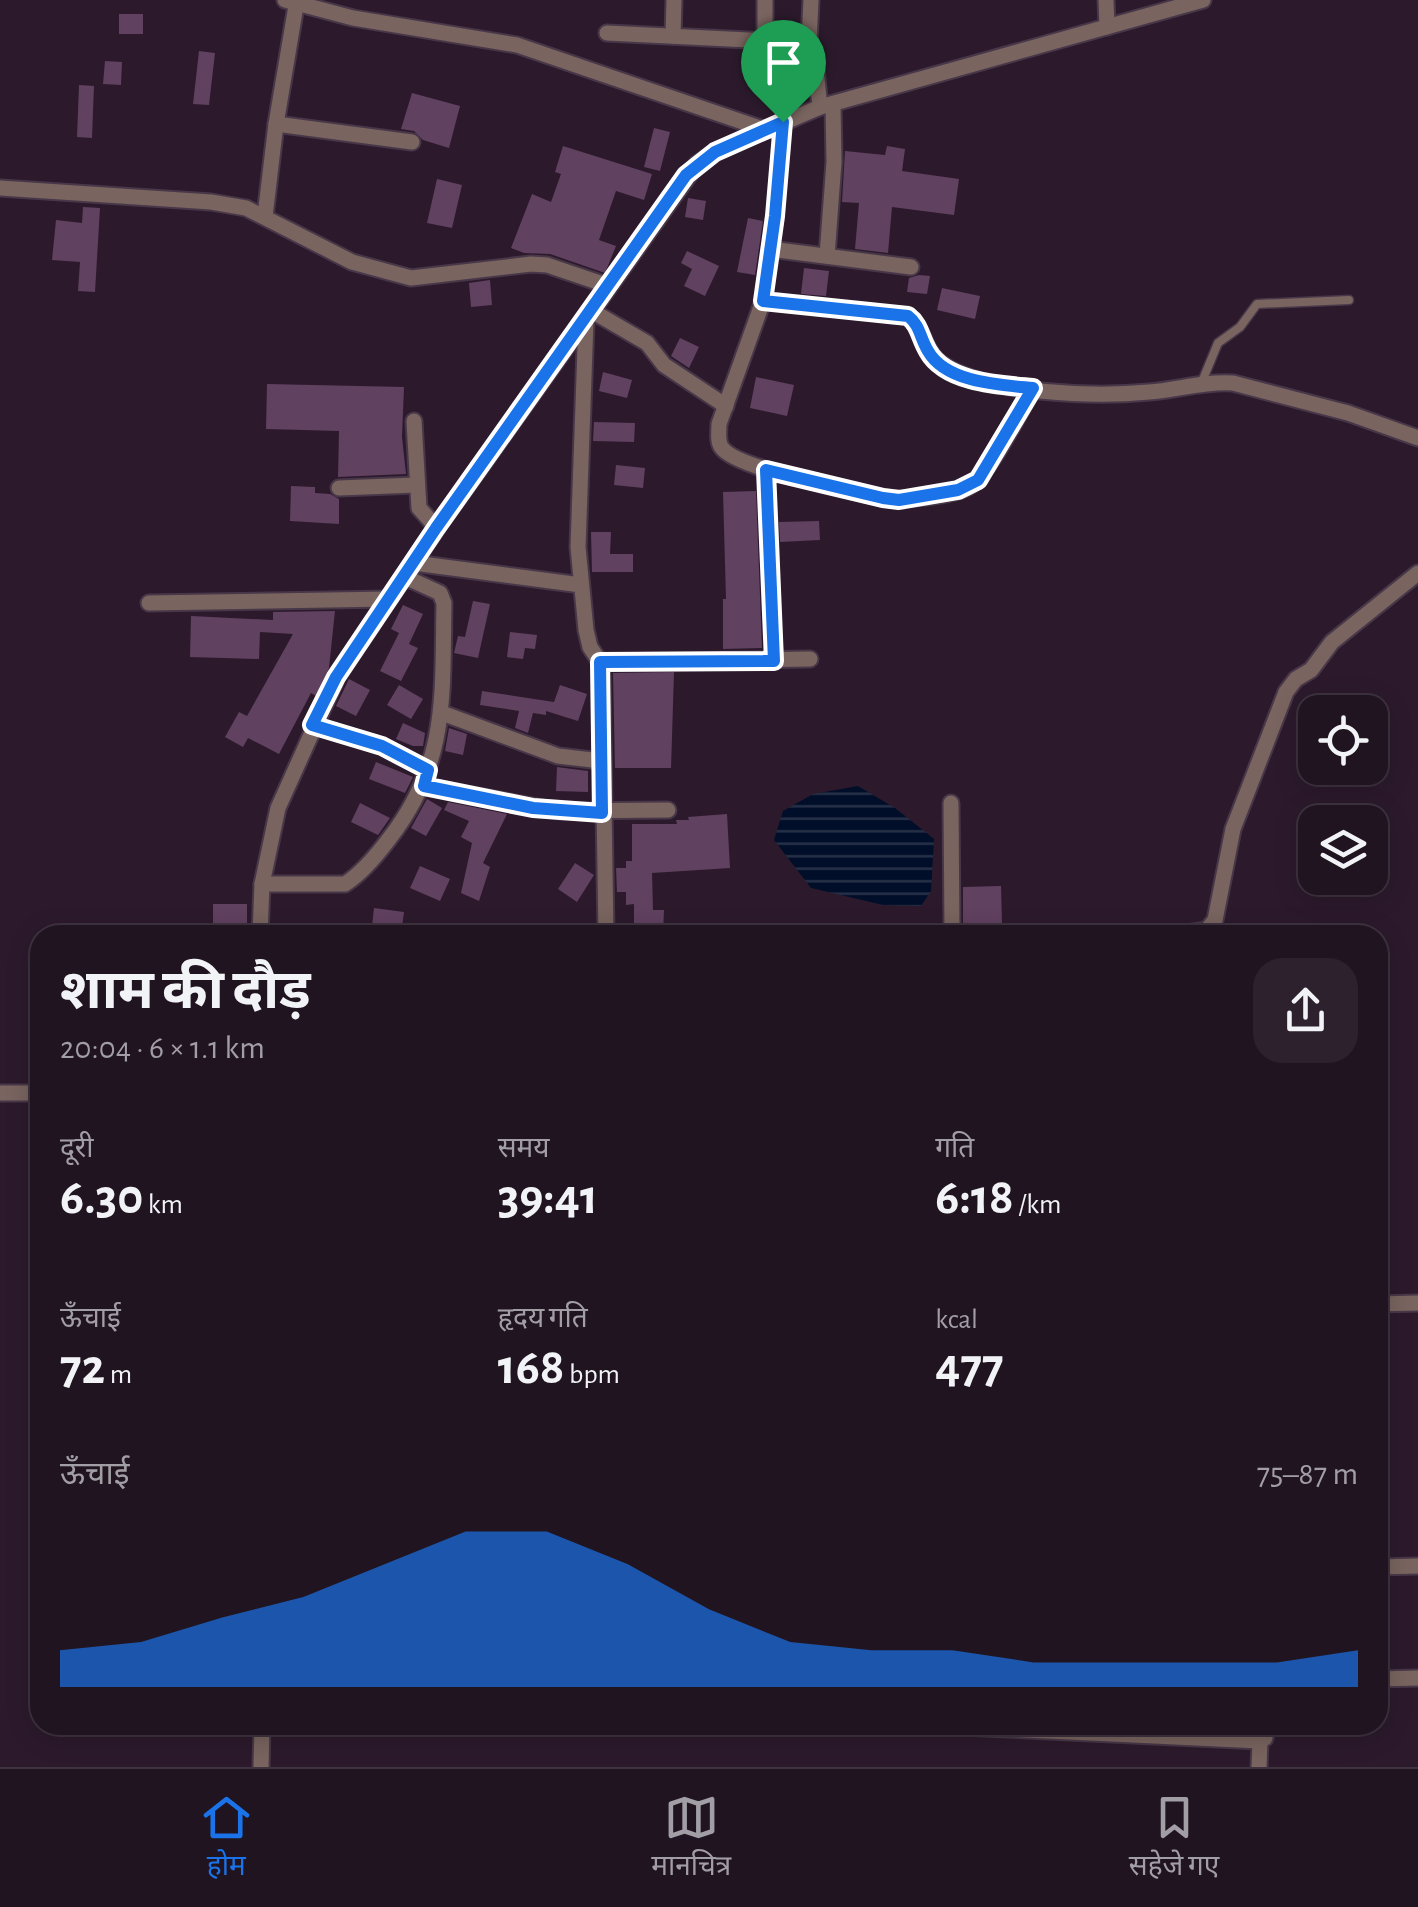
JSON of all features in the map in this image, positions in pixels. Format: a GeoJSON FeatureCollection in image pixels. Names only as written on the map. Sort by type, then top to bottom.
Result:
{"type":"FeatureCollection","features":[{"type":"Feature","properties":{"kind":"street"},"geometry":{"type":"LineString","coordinates":[[674,0],[674,36]]}},
{"type":"Feature","properties":{"kind":"street"},"geometry":{"type":"LineString","coordinates":[[764,39],[766,0]]}},
{"type":"Feature","properties":{"kind":"street"},"geometry":{"type":"LineString","coordinates":[[811,0],[810,43],[827,106],[834,162],[827,256]]}},
{"type":"Feature","properties":{"kind":"street"},"geometry":{"type":"LineString","coordinates":[[1106,0],[1107,27]]}},
{"type":"Feature","properties":{"kind":"street"},"geometry":{"type":"LineString","coordinates":[[260,925],[262,884],[278,808],[336,677],[436,528],[697,164],[715,152],[827,106],[1204,0]]}},
{"type":"Feature","properties":{"kind":"street"},"geometry":{"type":"LineString","coordinates":[[266,216],[293,1],[364,20],[517,45],[766,130]]}},
{"type":"Feature","properties":{"kind":"street"},"geometry":{"type":"LineString","coordinates":[[607,33],[810,43]]}},
{"type":"Feature","properties":{"kind":"street"},"geometry":{"type":"LineString","coordinates":[[783,122],[763,301],[719,424],[721,447],[766,470],[883,498],[899,500],[958,490],[978,480],[1033,388]]}},
{"type":"Feature","properties":{"kind":"street"},"geometry":{"type":"LineString","coordinates":[[276,124],[412,142]]}},
{"type":"Feature","properties":{"kind":"street"},"geometry":{"type":"LineString","coordinates":[[0,188],[210,202],[246,208],[352,262],[411,278],[532,264],[547,265],[609,286]]}},
{"type":"Feature","properties":{"kind":"street"},"geometry":{"type":"LineString","coordinates":[[770,249],[911,267]]}},
{"type":"Feature","properties":{"kind":"street"},"geometry":{"type":"LineString","coordinates":[[763,301],[908,316],[917,324],[928,352],[945,367],[994,384],[1149,392],[1233,383],[1276,392],[1418,438]]}},
{"type":"Feature","properties":{"kind":"street"},"geometry":{"type":"LineString","coordinates":[[589,316],[647,343],[669,369],[726,406]]}},
{"type":"Feature","properties":{"kind":"street"},"geometry":{"type":"LineString","coordinates":[[589,316],[578,548],[587,637],[600,662],[606,925]]}},
{"type":"Feature","properties":{"kind":"street"},"geometry":{"type":"LineString","coordinates":[[414,420],[416,485],[422,516],[436,528]]}},
{"type":"Feature","properties":{"kind":"street"},"geometry":{"type":"LineString","coordinates":[[766,470],[774,661]]}},
{"type":"Feature","properties":{"kind":"street"},"geometry":{"type":"LineString","coordinates":[[338,488],[416,485]]}},
{"type":"Feature","properties":{"kind":"street"},"geometry":{"type":"LineString","coordinates":[[410,570],[581,585]]}},
{"type":"Feature","properties":{"kind":"street"},"geometry":{"type":"LineString","coordinates":[[262,884],[346,884],[381,850],[410,812],[426,778],[442,713],[444,603],[440,593],[410,570]]}},
{"type":"Feature","properties":{"kind":"street"},"geometry":{"type":"LineString","coordinates":[[1212,925],[1233,829],[1286,692],[1296,679],[1311,670],[1332,642],[1418,573]]}},
{"type":"Feature","properties":{"kind":"street"},"geometry":{"type":"LineString","coordinates":[[150,603],[389,599]]}},
{"type":"Feature","properties":{"kind":"street"},"geometry":{"type":"LineString","coordinates":[[600,662],[810,660]]}},
{"type":"Feature","properties":{"kind":"street"},"geometry":{"type":"LineString","coordinates":[[442,713],[558,756],[601,761]]}},
{"type":"Feature","properties":{"kind":"street"},"geometry":{"type":"LineString","coordinates":[[312,725],[382,746],[426,778],[533,808],[602,813],[668,810]]}},
{"type":"Feature","properties":{"kind":"street"},"geometry":{"type":"LineString","coordinates":[[951,803],[952,925]]}},
{"type":"Feature","properties":{"kind":"street"},"geometry":{"type":"LineString","coordinates":[[0,1093],[30,1093]]}},
{"type":"Feature","properties":{"kind":"street"},"geometry":{"type":"LineString","coordinates":[[1388,1304],[1418,1304]]}},
{"type":"Feature","properties":{"kind":"street"},"geometry":{"type":"LineString","coordinates":[[1388,1567],[1418,1566]]}},
{"type":"Feature","properties":{"kind":"street"},"geometry":{"type":"LineString","coordinates":[[1388,1680],[1418,1678]]}},
{"type":"Feature","properties":{"kind":"street"},"geometry":{"type":"LineString","coordinates":[[262,1735],[262,1767]]}},
{"type":"Feature","properties":{"kind":"street"},"geometry":{"type":"LineString","coordinates":[[1259,1767],[1263,1735]]}},
{"type":"Feature","properties":{"kind":"lane"},"geometry":{"type":"LineString","coordinates":[[1201,384],[1218,343],[1240,327],[1257,304],[1350,300]]}},
{"type":"Feature","properties":{"kind":"water"},"geometry":{"type":"Polygon","coordinates":[[[858,786],[895,808],[934,839],[931,891],[921,906],[883,905],[811,888],[774,840],[783,811],[813,794],[858,786]]]}},
{"type":"Feature","properties":{"kind":"building"},"geometry":{"type":"Polygon","coordinates":[[[119,14],[143,14],[143,34],[119,34],[119,14]]]}},
{"type":"Feature","properties":{"kind":"building"},"geometry":{"type":"Polygon","coordinates":[[[199,51],[215,53],[209,105],[193,104],[199,51]]]}},
{"type":"Feature","properties":{"kind":"building"},"geometry":{"type":"Polygon","coordinates":[[[105,61],[122,62],[121,85],[103,84],[105,61]]]}},
{"type":"Feature","properties":{"kind":"building"},"geometry":{"type":"Polygon","coordinates":[[[79,85],[94,86],[92,138],[77,137],[79,85]]]}},
{"type":"Feature","properties":{"kind":"building"},"geometry":{"type":"Polygon","coordinates":[[[412,93],[460,106],[449,148],[401,129],[412,93]]]}},
{"type":"Feature","properties":{"kind":"building"},"geometry":{"type":"Polygon","coordinates":[[[654,128],[670,132],[660,171],[644,167],[654,128]]]}},
{"type":"Feature","properties":{"kind":"building"},"geometry":{"type":"Polygon","coordinates":[[[563,146],[652,174],[644,200],[616,191],[599,240],[616,246],[605,273],[550,254],[511,248],[532,194],[551,202],[561,174],[555,172],[563,146]]]}},
{"type":"Feature","properties":{"kind":"building"},"geometry":{"type":"Polygon","coordinates":[[[887,146],[905,149],[902,171],[959,179],[954,215],[892,207],[888,253],[855,249],[859,203],[842,202],[845,151],[885,155],[887,146]]]}},
{"type":"Feature","properties":{"kind":"building"},"geometry":{"type":"Polygon","coordinates":[[[437,179],[462,185],[452,228],[427,223],[437,179]]]}},
{"type":"Feature","properties":{"kind":"building"},"geometry":{"type":"Polygon","coordinates":[[[688,198],[706,201],[703,220],[685,217],[688,198]]]}},
{"type":"Feature","properties":{"kind":"building"},"geometry":{"type":"Polygon","coordinates":[[[83,207],[100,208],[95,292],[78,291],[80,262],[52,260],[56,220],[82,223],[83,207]]]}},
{"type":"Feature","properties":{"kind":"building"},"geometry":{"type":"Polygon","coordinates":[[[748,218],[763,221],[755,275],[737,272],[748,218]]]}},
{"type":"Feature","properties":{"kind":"building"},"geometry":{"type":"Polygon","coordinates":[[[687,251],[719,266],[705,296],[684,286],[692,269],[681,263],[687,251]]]}},
{"type":"Feature","properties":{"kind":"building"},"geometry":{"type":"Polygon","coordinates":[[[804,268],[829,271],[826,296],[801,294],[804,268]]]}},
{"type":"Feature","properties":{"kind":"building"},"geometry":{"type":"Polygon","coordinates":[[[930,276],[927,294],[907,292],[909,278],[930,276]]]}},
{"type":"Feature","properties":{"kind":"building"},"geometry":{"type":"Polygon","coordinates":[[[490,280],[492,305],[471,307],[469,283],[490,280]]]}},
{"type":"Feature","properties":{"kind":"building"},"geometry":{"type":"Polygon","coordinates":[[[942,288],[980,296],[975,319],[937,310],[942,288]]]}},
{"type":"Feature","properties":{"kind":"building"},"geometry":{"type":"Polygon","coordinates":[[[680,338],[699,347],[689,368],[671,356],[680,338]]]}},
{"type":"Feature","properties":{"kind":"building"},"geometry":{"type":"Polygon","coordinates":[[[603,372],[632,380],[627,398],[599,391],[603,372]]]}},
{"type":"Feature","properties":{"kind":"building"},"geometry":{"type":"Polygon","coordinates":[[[756,377],[794,385],[787,416],[750,408],[756,377]]]}},
{"type":"Feature","properties":{"kind":"building"},"geometry":{"type":"Polygon","coordinates":[[[267,384],[404,387],[402,437],[406,474],[338,477],[339,431],[266,429],[267,384]]]}},
{"type":"Feature","properties":{"kind":"building"},"geometry":{"type":"Polygon","coordinates":[[[594,422],[635,423],[634,442],[593,441],[594,422]]]}},
{"type":"Feature","properties":{"kind":"building"},"geometry":{"type":"Polygon","coordinates":[[[616,465],[645,468],[643,488],[614,485],[616,465]]]}},
{"type":"Feature","properties":{"kind":"building"},"geometry":{"type":"Polygon","coordinates":[[[291,486],[315,487],[315,493],[339,499],[339,524],[290,521],[291,486]]]}},
{"type":"Feature","properties":{"kind":"building"},"geometry":{"type":"Polygon","coordinates":[[[756,491],[762,648],[723,649],[723,492],[756,491]]]}},
{"type":"Feature","properties":{"kind":"building"},"geometry":{"type":"Polygon","coordinates":[[[819,521],[820,540],[780,542],[779,522],[819,521]]]}},
{"type":"Feature","properties":{"kind":"building"},"geometry":{"type":"Polygon","coordinates":[[[591,532],[611,532],[610,554],[633,554],[633,572],[592,572],[591,532]]]}},
{"type":"Feature","properties":{"kind":"building"},"geometry":{"type":"Polygon","coordinates":[[[473,601],[490,604],[478,658],[454,653],[458,636],[465,637],[473,601]]]}},
{"type":"Feature","properties":{"kind":"building"},"geometry":{"type":"Polygon","coordinates":[[[403,605],[423,614],[409,644],[418,648],[401,681],[380,671],[399,633],[391,629],[403,605]]]}},
{"type":"Feature","properties":{"kind":"building"},"geometry":{"type":"Polygon","coordinates":[[[335,611],[329,668],[279,754],[248,738],[243,747],[225,737],[239,712],[247,716],[293,634],[260,632],[259,659],[190,657],[191,616],[273,620],[273,612],[335,611]]]}},
{"type":"Feature","properties":{"kind":"building"},"geometry":{"type":"Polygon","coordinates":[[[510,632],[537,635],[535,649],[525,648],[523,659],[507,657],[510,632]]]}},
{"type":"Feature","properties":{"kind":"building"},"geometry":{"type":"Polygon","coordinates":[[[674,672],[671,768],[615,768],[613,673],[674,672]]]}},
{"type":"Feature","properties":{"kind":"building"},"geometry":{"type":"Polygon","coordinates":[[[349,679],[370,690],[356,716],[336,706],[349,679]]]}},
{"type":"Feature","properties":{"kind":"building"},"geometry":{"type":"Polygon","coordinates":[[[399,685],[423,699],[411,719],[387,705],[399,685]]]}},
{"type":"Feature","properties":{"kind":"building"},"geometry":{"type":"Polygon","coordinates":[[[560,685],[587,694],[578,721],[546,711],[546,715],[533,713],[528,733],[515,728],[519,711],[480,705],[482,691],[554,702],[560,685]]]}},
{"type":"Feature","properties":{"kind":"building"},"geometry":{"type":"Polygon","coordinates":[[[403,723],[425,733],[423,746],[396,739],[403,723]]]}},
{"type":"Feature","properties":{"kind":"building"},"geometry":{"type":"Polygon","coordinates":[[[449,728],[467,734],[463,755],[445,751],[449,728]]]}},
{"type":"Feature","properties":{"kind":"building"},"geometry":{"type":"Polygon","coordinates":[[[376,762],[413,777],[405,793],[369,779],[376,762]]]}},
{"type":"Feature","properties":{"kind":"building"},"geometry":{"type":"Polygon","coordinates":[[[557,767],[588,771],[588,792],[556,791],[557,767]]]}},
{"type":"Feature","properties":{"kind":"building"},"geometry":{"type":"Polygon","coordinates":[[[427,799],[442,808],[426,836],[411,828],[427,799]]]}},
{"type":"Feature","properties":{"kind":"building"},"geometry":{"type":"Polygon","coordinates":[[[448,802],[507,814],[483,863],[490,867],[479,901],[461,893],[472,843],[461,837],[469,821],[444,810],[448,802]]]}},
{"type":"Feature","properties":{"kind":"building"},"geometry":{"type":"Polygon","coordinates":[[[360,803],[390,818],[378,835],[351,822],[360,803]]]}},
{"type":"Feature","properties":{"kind":"building"},"geometry":{"type":"Polygon","coordinates":[[[727,814],[730,868],[652,873],[653,910],[664,910],[663,925],[634,925],[634,904],[626,905],[626,892],[617,892],[616,868],[626,868],[626,861],[632,861],[632,824],[677,824],[676,820],[689,820],[688,817],[727,814]]]}},
{"type":"Feature","properties":{"kind":"building"},"geometry":{"type":"Polygon","coordinates":[[[575,863],[594,875],[577,902],[558,889],[575,863]]]}},
{"type":"Feature","properties":{"kind":"building"},"geometry":{"type":"Polygon","coordinates":[[[420,866],[450,879],[440,901],[410,888],[420,866]]]}},
{"type":"Feature","properties":{"kind":"building"},"geometry":{"type":"Polygon","coordinates":[[[1001,886],[1002,923],[963,923],[963,887],[1001,886]]]}},
{"type":"Feature","properties":{"kind":"building"},"geometry":{"type":"Polygon","coordinates":[[[213,904],[247,904],[247,925],[213,925],[213,904]]]}},
{"type":"Feature","properties":{"kind":"building"},"geometry":{"type":"Polygon","coordinates":[[[374,908],[404,912],[402,925],[372,925],[374,908]]]}},
{"type":"Feature","properties":{"kind":"route"},"geometry":{"type":"LineString","coordinates":[[783,122],[763,301],[908,316],[917,324],[928,352],[945,367],[994,384],[1033,388],[978,480],[958,490],[899,500],[766,470],[774,661],[600,662],[602,813],[533,808],[424,786],[428,770],[402,754],[312,725],[336,677],[436,528],[686,175],[715,152],[783,122]]}}]}
